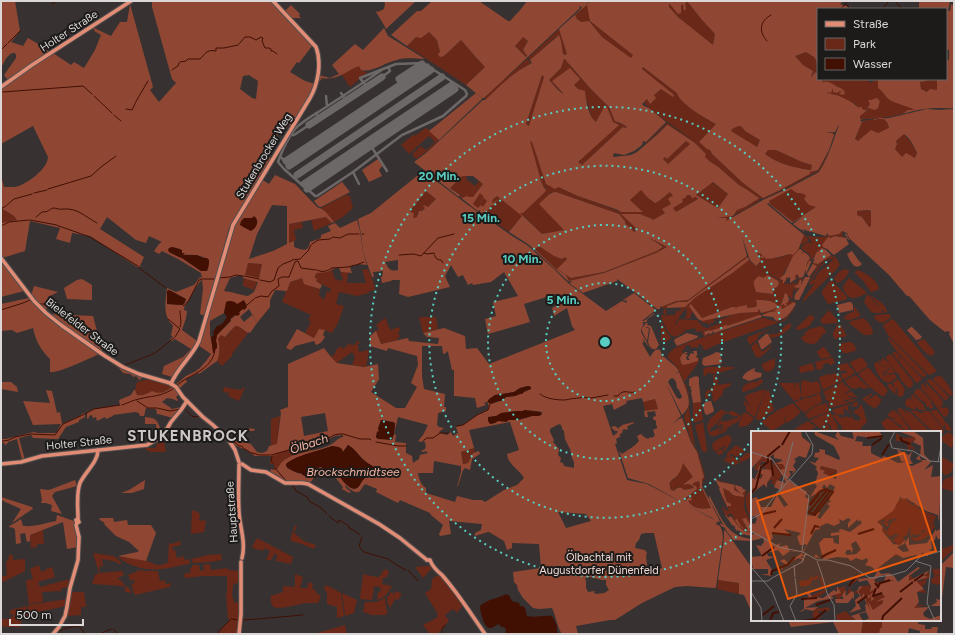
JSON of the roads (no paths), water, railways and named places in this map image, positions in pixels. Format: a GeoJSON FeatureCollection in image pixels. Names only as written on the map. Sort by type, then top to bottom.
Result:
{"type":"FeatureCollection","features":[{"type":"Feature","properties":{"kind":"main road","name":"Holter Straße"},"geometry":{"type":"LineString","coordinates":[[1,86],[131,1]]}},
{"type":"Feature","properties":{"kind":"main road","name":"Stukenbrocker Weg"},"geometry":{"type":"LineString","coordinates":[[174,386],[174,376],[194,351],[199,341],[233,225],[308,101],[314,90],[318,77],[318,52],[313,44],[273,1]]}},
{"type":"Feature","properties":{"kind":"main road","name":"Bielefelder Straße"},"geometry":{"type":"LineString","coordinates":[[1,258],[34,301],[60,325],[122,367],[174,386]]}},
{"type":"Feature","properties":{"kind":"main road"},"geometry":{"type":"LineString","coordinates":[[174,386],[202,416],[228,439],[235,450],[241,465],[251,470],[269,473],[285,483],[308,484],[379,524],[400,538],[434,567],[455,591],[485,634]]}},
{"type":"Feature","properties":{"kind":"main road","name":"Holter Straße"},"geometry":{"type":"LineString","coordinates":[[1,464],[19,462],[42,456],[150,444],[164,434],[187,401]]}},
{"type":"Feature","properties":{"kind":"main road"},"geometry":{"type":"LineString","coordinates":[[53,634],[59,627],[64,616],[78,560],[79,537],[76,525],[79,486],[97,456],[98,450]]}},
{"type":"Feature","properties":{"kind":"main road","name":"Hauptstraße"},"geometry":{"type":"LineString","coordinates":[[239,634],[241,614],[241,560],[243,553],[243,538],[239,512],[241,465]]}},
{"type":"Feature","properties":{"kind":"water"},"geometry":{"type":"Polygon","coordinates":[[[254,216],[257,222],[253,230],[251,231],[240,225],[244,218],[252,218],[254,216]]]}},
{"type":"Feature","properties":{"kind":"water"},"geometry":{"type":"Polygon","coordinates":[[[172,247],[182,250],[182,253],[185,253],[183,255],[197,255],[207,258],[209,260],[209,267],[207,271],[201,271],[182,258],[169,252],[169,248],[172,247]]]}},
{"type":"Feature","properties":{"kind":"water"},"geometry":{"type":"Polygon","coordinates":[[[169,290],[186,299],[183,305],[167,304],[167,291],[169,290]]]}},
{"type":"Feature","properties":{"kind":"water"},"geometry":{"type":"Polygon","coordinates":[[[244,300],[247,307],[239,312],[240,314],[237,316],[235,315],[230,319],[231,320],[217,335],[217,348],[213,353],[211,337],[214,335],[213,332],[217,326],[223,323],[227,317],[224,313],[226,302],[232,301],[237,304],[244,300]]]}},
{"type":"Feature","properties":{"kind":"water"},"geometry":{"type":"Polygon","coordinates":[[[528,386],[531,387],[531,389],[522,394],[506,397],[501,401],[491,404],[487,402],[495,395],[514,392],[520,388],[528,386]]]}},
{"type":"Feature","properties":{"kind":"water"},"geometry":{"type":"Polygon","coordinates":[[[524,410],[540,412],[542,414],[539,416],[532,416],[518,420],[509,420],[506,422],[498,421],[490,424],[488,421],[488,417],[496,416],[501,413],[524,410]]]}},
{"type":"Feature","properties":{"kind":"water"},"geometry":{"type":"Polygon","coordinates":[[[381,420],[395,423],[392,440],[378,439],[376,437],[381,420]]]}},
{"type":"Feature","properties":{"kind":"water","name":"Brockschmidtsee"},"geometry":{"type":"Polygon","coordinates":[[[348,445],[366,462],[379,469],[383,475],[382,476],[373,472],[364,479],[357,488],[354,489],[349,487],[338,475],[321,467],[316,468],[312,477],[309,477],[293,471],[286,466],[286,464],[296,458],[332,446],[340,448],[343,452],[348,445]]]}},
{"type":"Feature","properties":{"kind":"water"},"geometry":{"type":"Polygon","coordinates":[[[506,594],[509,595],[512,601],[519,603],[520,606],[525,608],[527,616],[552,616],[559,634],[505,634],[506,629],[501,627],[499,624],[491,628],[487,627],[485,625],[480,606],[506,594]]]}},
{"type":"Feature","properties":{"kind":"waterway"},"geometry":{"type":"LineString","coordinates":[[52,4],[57,1]]}},
{"type":"Feature","properties":{"kind":"waterway"},"geometry":{"type":"LineString","coordinates":[[883,8],[888,1]]}},
{"type":"Feature","properties":{"kind":"waterway"},"geometry":{"type":"LineString","coordinates":[[895,1],[901,8]]}},
{"type":"Feature","properties":{"kind":"waterway"},"geometry":{"type":"LineString","coordinates":[[842,8],[846,4],[849,8]]}},
{"type":"Feature","properties":{"kind":"waterway"},"geometry":{"type":"LineString","coordinates":[[767,41],[761,30],[764,20],[771,15]]}},
{"type":"Feature","properties":{"kind":"waterway"},"geometry":{"type":"LineString","coordinates":[[8,43],[21,30]]}},
{"type":"Feature","properties":{"kind":"waterway"},"geometry":{"type":"LineString","coordinates":[[239,44],[245,37],[250,37],[256,40],[261,37],[263,38],[262,41],[265,48],[269,48],[277,54]]}},
{"type":"Feature","properties":{"kind":"waterway"},"geometry":{"type":"LineString","coordinates":[[1,50],[7,44]]}},
{"type":"Feature","properties":{"kind":"waterway"},"geometry":{"type":"LineString","coordinates":[[224,48],[238,45]]}},
{"type":"Feature","properties":{"kind":"waterway"},"geometry":{"type":"LineString","coordinates":[[180,62],[188,59],[200,59],[208,51],[216,51],[216,48],[223,48]]}},
{"type":"Feature","properties":{"kind":"waterway"},"geometry":{"type":"LineString","coordinates":[[172,70],[178,66],[179,63]]}},
{"type":"Feature","properties":{"kind":"waterway"},"geometry":{"type":"LineString","coordinates":[[126,109],[132,110],[148,81]]}},
{"type":"Feature","properties":{"kind":"waterway"},"geometry":{"type":"LineString","coordinates":[[3,92],[83,86],[92,94]]}},
{"type":"Feature","properties":{"kind":"waterway"},"geometry":{"type":"LineString","coordinates":[[94,96],[112,113]]}},
{"type":"Feature","properties":{"kind":"waterway"},"geometry":{"type":"LineString","coordinates":[[114,115],[121,121]]}},
{"type":"Feature","properties":{"kind":"waterway"},"geometry":{"type":"LineString","coordinates":[[48,189],[91,176],[116,156]]}},
{"type":"Feature","properties":{"kind":"waterway"},"geometry":{"type":"LineString","coordinates":[[34,193],[47,190]]}},
{"type":"Feature","properties":{"kind":"waterway"},"geometry":{"type":"LineString","coordinates":[[7,205],[14,199],[32,194]]}},
{"type":"Feature","properties":{"kind":"waterway"},"geometry":{"type":"LineString","coordinates":[[1,209],[6,206]]}},
{"type":"Feature","properties":{"kind":"waterway"},"geometry":{"type":"LineString","coordinates":[[36,217],[42,212],[53,208],[68,209],[81,213],[97,223]]}},
{"type":"Feature","properties":{"kind":"waterway"},"geometry":{"type":"LineString","coordinates":[[1,226],[9,222],[29,220]]}},
{"type":"Feature","properties":{"kind":"waterway"},"geometry":{"type":"LineString","coordinates":[[30,220],[57,225],[90,237],[138,266]]}},
{"type":"Feature","properties":{"kind":"waterway"},"geometry":{"type":"LineString","coordinates":[[312,244],[318,240],[330,239],[333,237],[340,238],[348,234],[359,234]]}},
{"type":"Feature","properties":{"kind":"waterway"},"geometry":{"type":"LineString","coordinates":[[399,255],[414,254],[421,256],[438,238],[454,234]]}},
{"type":"Feature","properties":{"kind":"waterway"},"geometry":{"type":"LineString","coordinates":[[260,280],[270,282],[274,280],[278,268],[292,260],[300,259],[308,251],[311,245]]}},
{"type":"Feature","properties":{"kind":"waterway"},"geometry":{"type":"LineString","coordinates":[[424,253],[434,253],[436,258],[441,260],[443,263]]}},
{"type":"Feature","properties":{"kind":"waterway"},"geometry":{"type":"LineString","coordinates":[[255,298],[261,296],[268,297],[272,291],[279,286],[278,279],[282,277],[289,277],[295,262],[297,261],[301,268],[316,270]]}},
{"type":"Feature","properties":{"kind":"waterway"},"geometry":{"type":"LineString","coordinates":[[356,265],[364,262]]}},
{"type":"Feature","properties":{"kind":"waterway"},"geometry":{"type":"LineString","coordinates":[[332,268],[355,265]]}},
{"type":"Feature","properties":{"kind":"waterway"},"geometry":{"type":"LineString","coordinates":[[138,267],[166,288]]}},
{"type":"Feature","properties":{"kind":"waterway"},"geometry":{"type":"LineString","coordinates":[[317,270],[325,271],[332,268]]}},
{"type":"Feature","properties":{"kind":"waterway"},"geometry":{"type":"LineString","coordinates":[[218,278],[236,275],[243,276]]}},
{"type":"Feature","properties":{"kind":"waterway"},"geometry":{"type":"LineString","coordinates":[[244,276],[259,279]]}},
{"type":"Feature","properties":{"kind":"waterway"},"geometry":{"type":"LineString","coordinates":[[182,304],[184,306],[189,300],[199,280],[202,279]]}},
{"type":"Feature","properties":{"kind":"waterway"},"geometry":{"type":"LineString","coordinates":[[203,279],[215,279]]}},
{"type":"Feature","properties":{"kind":"waterway"},"geometry":{"type":"LineString","coordinates":[[247,305],[254,299]]}},
{"type":"Feature","properties":{"kind":"waterway"},"geometry":{"type":"LineString","coordinates":[[1,310],[30,300]]}},
{"type":"Feature","properties":{"kind":"waterway"},"geometry":{"type":"LineString","coordinates":[[39,304],[46,304]]}},
{"type":"Feature","properties":{"kind":"waterway"},"geometry":{"type":"LineString","coordinates":[[180,311],[180,327]]}},
{"type":"Feature","properties":{"kind":"waterway"},"geometry":{"type":"LineString","coordinates":[[168,319],[180,329],[175,337]]}},
{"type":"Feature","properties":{"kind":"waterway"},"geometry":{"type":"LineString","coordinates":[[123,366],[155,353],[170,341]]}},
{"type":"Feature","properties":{"kind":"waterway"},"geometry":{"type":"LineString","coordinates":[[176,386],[205,367],[213,357],[215,350]]}},
{"type":"Feature","properties":{"kind":"waterway"},"geometry":{"type":"LineString","coordinates":[[122,405],[137,399],[168,392],[174,388]]}},
{"type":"Feature","properties":{"kind":"waterway","name":"Ölbach"},"geometry":{"type":"LineString","coordinates":[[614,396],[618,396],[622,392],[635,392]]}},
{"type":"Feature","properties":{"kind":"waterway","name":"Ölbach"},"geometry":{"type":"LineString","coordinates":[[540,394],[548,398],[565,400],[608,395]]}},
{"type":"Feature","properties":{"kind":"waterway","name":"Ölbach"},"geometry":{"type":"LineString","coordinates":[[137,401],[148,408],[157,408],[170,411],[180,409]]}},
{"type":"Feature","properties":{"kind":"waterway","name":"Ölbach"},"geometry":{"type":"LineString","coordinates":[[457,426],[463,425],[477,415],[488,410],[490,404]]}},
{"type":"Feature","properties":{"kind":"waterway","name":"Ölbach"},"geometry":{"type":"LineString","coordinates":[[1,441],[31,434],[55,435],[63,424],[94,409],[120,405]]}},
{"type":"Feature","properties":{"kind":"waterway","name":"Ölbach"},"geometry":{"type":"LineString","coordinates":[[184,408],[192,416],[200,416]]}},
{"type":"Feature","properties":{"kind":"waterway","name":"Ölbach"},"geometry":{"type":"LineString","coordinates":[[424,440],[427,438],[433,438],[440,433],[448,433]]}},
{"type":"Feature","properties":{"kind":"waterway","name":"Ölbach"},"geometry":{"type":"LineString","coordinates":[[271,455],[304,448],[323,442],[334,435],[339,434],[371,440]]}},
{"type":"Feature","properties":{"kind":"waterway","name":"Ölbach"},"geometry":{"type":"LineString","coordinates":[[232,440],[239,446],[243,447]]}},
{"type":"Feature","properties":{"kind":"waterway","name":"Ölbach"},"geometry":{"type":"LineString","coordinates":[[376,442],[406,446]]}},
{"type":"Feature","properties":{"kind":"waterway","name":"Ölbach"},"geometry":{"type":"LineString","coordinates":[[243,448],[253,454]]}},
{"type":"Feature","properties":{"kind":"waterway","name":"Ölbach"},"geometry":{"type":"LineString","coordinates":[[253,453],[259,455],[270,455]]}},
{"type":"Feature","properties":{"kind":"waterway"},"geometry":{"type":"LineString","coordinates":[[272,456],[271,461],[273,463]]}},
{"type":"Feature","properties":{"kind":"waterway"},"geometry":{"type":"LineString","coordinates":[[275,468],[287,482]]}},
{"type":"Feature","properties":{"kind":"waterway"},"geometry":{"type":"LineString","coordinates":[[291,485],[296,491],[307,497],[309,501],[321,508],[327,514]]}},
{"type":"Feature","properties":{"kind":"waterway"},"geometry":{"type":"LineString","coordinates":[[329,516],[338,523],[339,520],[349,526],[349,528],[360,535]]}},
{"type":"Feature","properties":{"kind":"waterway"},"geometry":{"type":"LineString","coordinates":[[362,537],[359,546],[364,552],[388,559],[406,570]]}},
{"type":"Feature","properties":{"kind":"waterway"},"geometry":{"type":"LineString","coordinates":[[408,570],[418,581]]}},
{"type":"Feature","properties":{"kind":"waterway"},"geometry":{"type":"LineString","coordinates":[[269,618],[303,615]]}},
{"type":"Feature","properties":{"kind":"waterway"},"geometry":{"type":"LineString","coordinates":[[258,619],[268,618]]}},
{"type":"Feature","properties":{"kind":"waterway"},"geometry":{"type":"LineString","coordinates":[[218,634],[219,631],[231,619]]}},
{"type":"Feature","properties":{"kind":"waterway"},"geometry":{"type":"LineString","coordinates":[[232,619],[239,620]]}},
{"type":"Feature","properties":{"kind":"waterway"},"geometry":{"type":"LineString","coordinates":[[242,620],[257,619]]}},
{"type":"Feature","properties":{"kind":"waterway"},"geometry":{"type":"LineString","coordinates":[[241,633],[243,621]]}},
{"type":"Feature","properties":{"kind":"waterway"},"geometry":{"type":"LineString","coordinates":[[442,634],[442,629],[445,625]]}},
{"type":"Feature","properties":{"kind":"waterway"},"geometry":{"type":"LineString","coordinates":[[57,632],[66,628],[79,626],[85,634],[87,634]]}},
{"type":"Feature","properties":{"kind":"waterway"},"geometry":{"type":"LineString","coordinates":[[100,634],[111,629]]}},
{"type":"Feature","properties":{"kind":"waterway"},"geometry":{"type":"LineString","coordinates":[[113,629],[119,634]]}},
{"type":"Feature","properties":{"kind":"district","name":"STUKENBROCK"},"geometry":{"type":"Point","coordinates":[188,436]}},
{"type":"Feature","properties":{"kind":"park label","name":"Ölbachtal mit Augustdorfer Dünenfeld"},"geometry":{"type":"Point","coordinates":[599,563]}}]}
